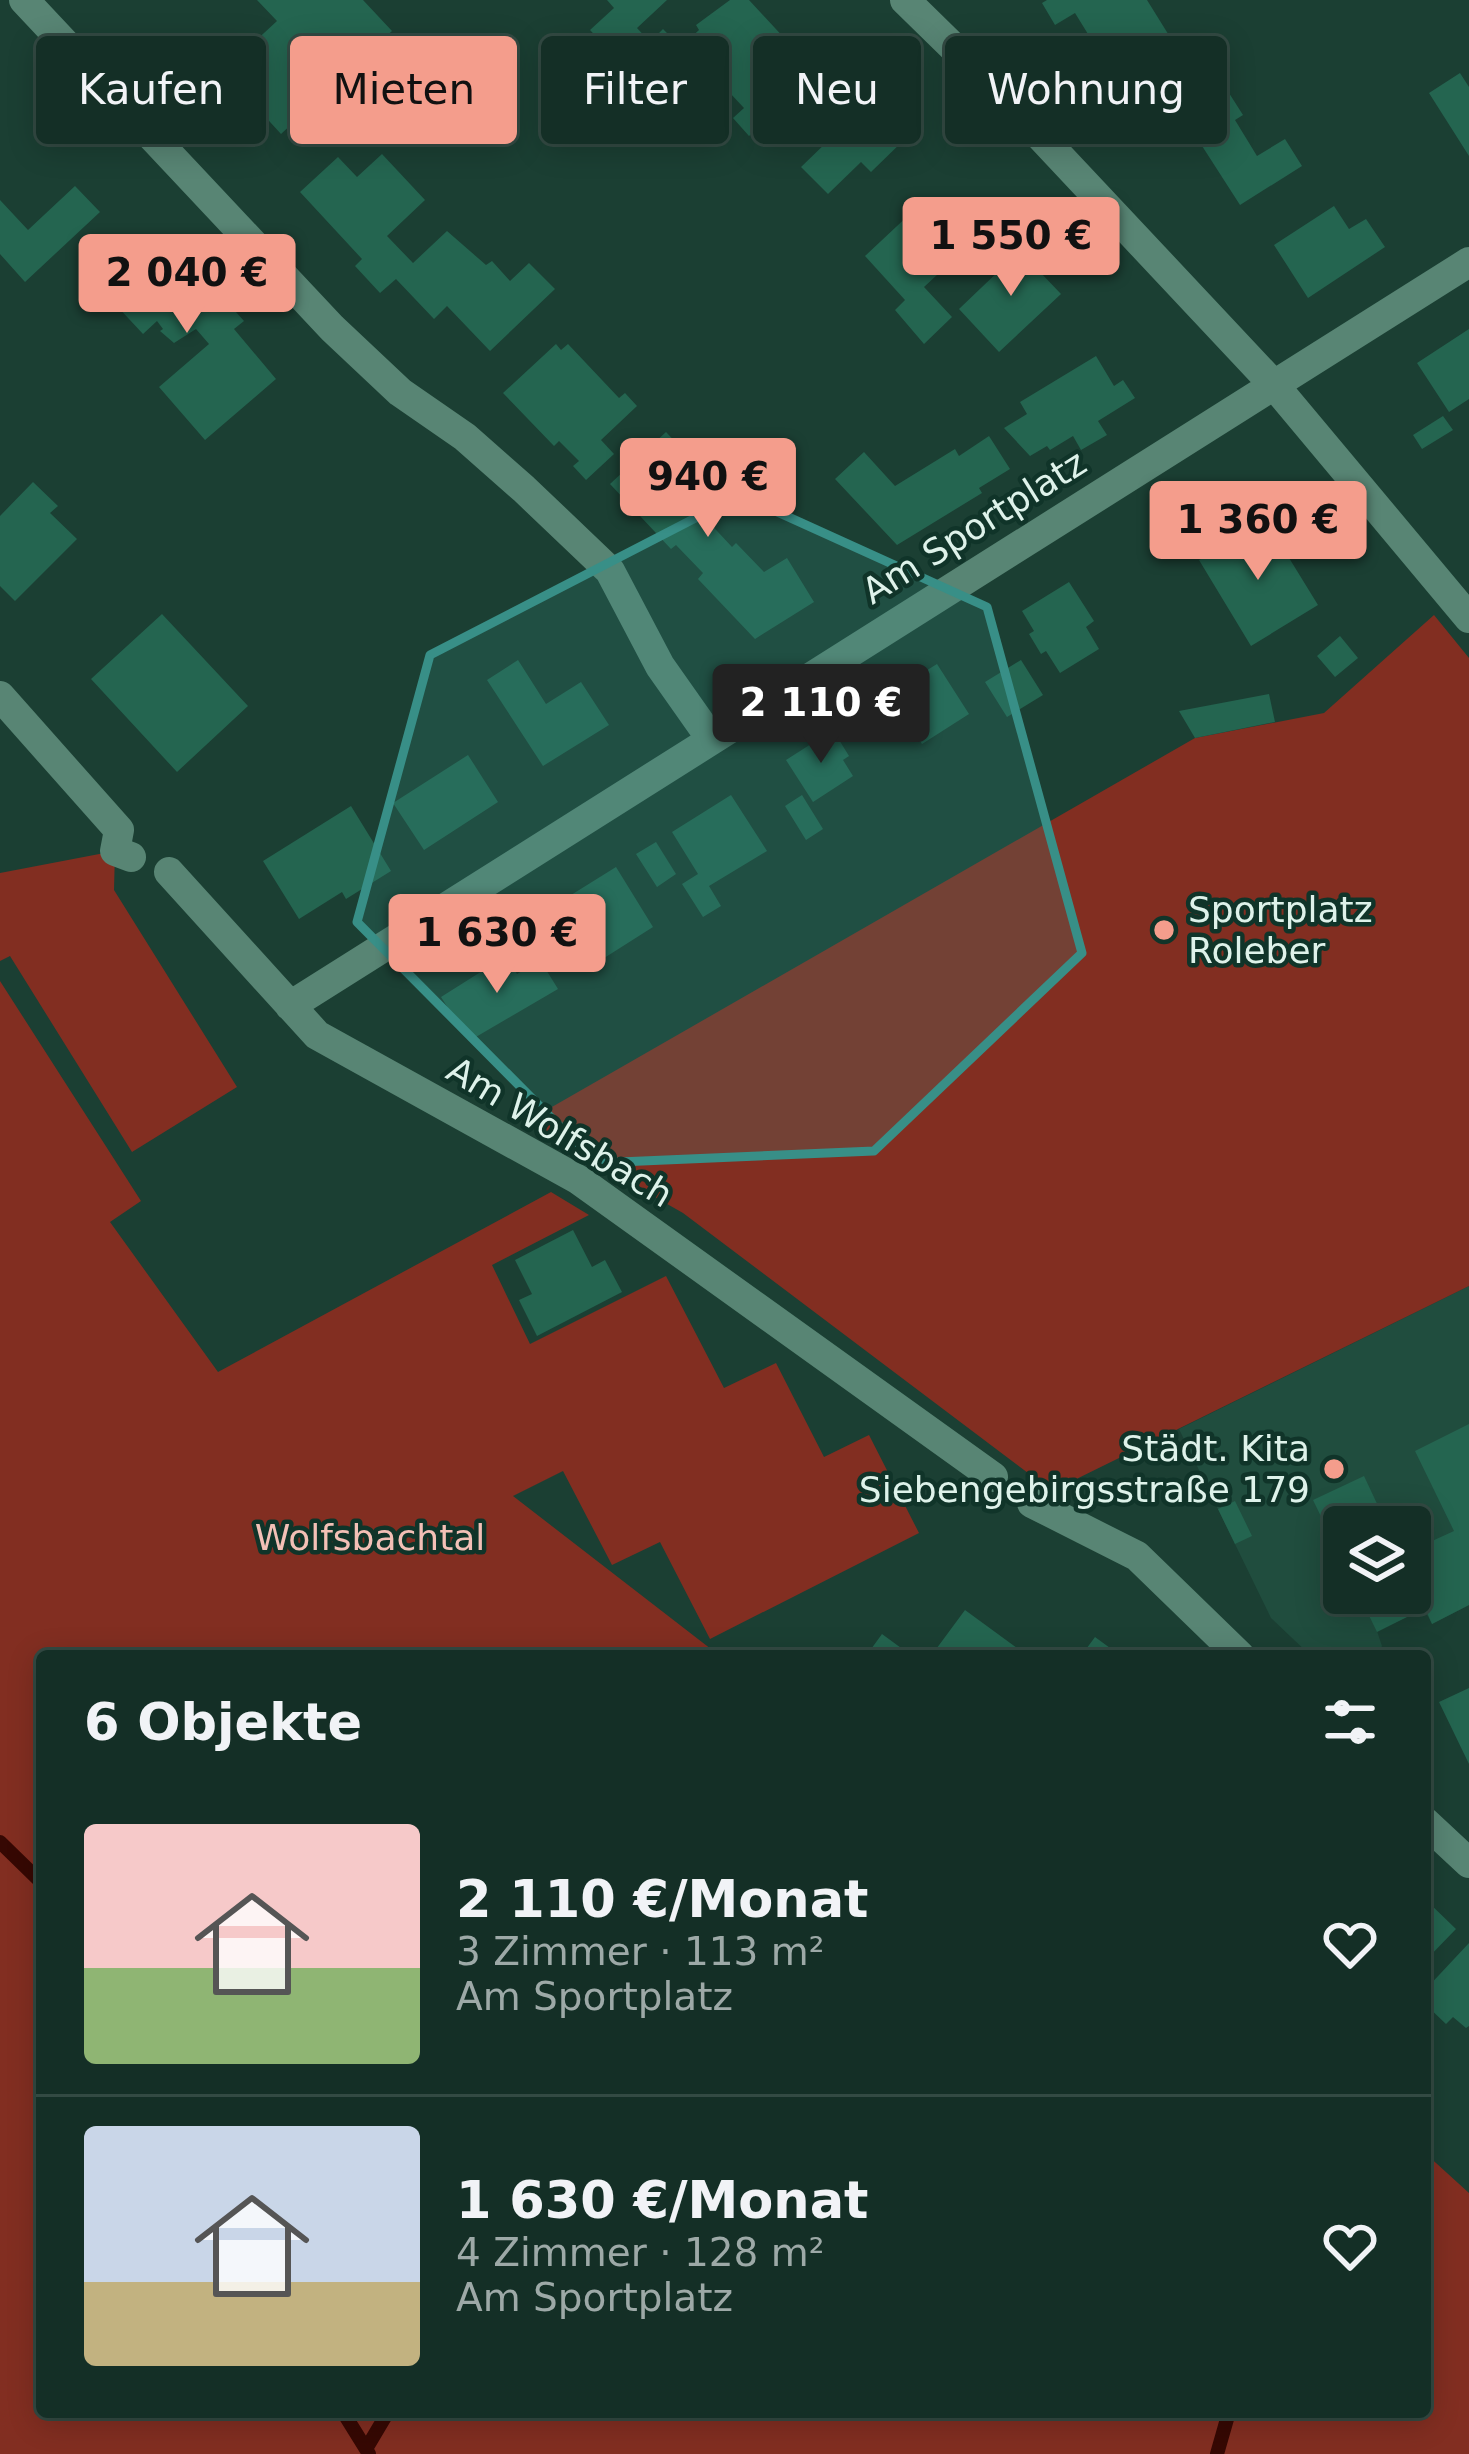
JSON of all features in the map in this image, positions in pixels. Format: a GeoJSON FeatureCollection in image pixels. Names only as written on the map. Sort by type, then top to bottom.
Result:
{"type":"FeatureCollection","features":[{"type":"Feature","properties":{"kind":"street"},"geometry":{"type":"LineString","coordinates":[[24,0],[332,328],[400,392],[465,437],[610,571],[660,666],[710,737]]}},
{"type":"Feature","properties":{"kind":"street"},"geometry":{"type":"LineString","coordinates":[[905,0],[1000,93],[1274,385],[1469,618]]}},
{"type":"Feature","properties":{"kind":"street","name":"Am Sportplatz"},"geometry":{"type":"LineString","coordinates":[[290,1006],[1469,262]]}},
{"type":"Feature","properties":{"kind":"street"},"geometry":{"type":"LineString","coordinates":[[0,696],[119,830],[115,851],[131,857]]}},
{"type":"Feature","properties":{"kind":"street","name":"Am Wolfsbach"},"geometry":{"type":"LineString","coordinates":[[169,872],[317,1035],[579,1180],[993,1477]]}},
{"type":"Feature","properties":{"kind":"street"},"geometry":{"type":"LineString","coordinates":[[1032,1503],[1137,1556],[1234,1650]]}},
{"type":"Feature","properties":{"kind":"street"},"geometry":{"type":"LineString","coordinates":[[1431,1828],[1469,1863]]}},
{"type":"Feature","properties":{"kind":"highlighted area"},"geometry":{"type":"Polygon","coordinates":[[[740,495],[987,607],[1082,953],[874,1151],[596,1163],[357,922],[430,655],[740,495]]]}},
{"type":"Feature","properties":{"kind":"shaded area","name":"Städt. Kita Siebengebirgsstraße 179"},"geometry":{"type":"Polygon","coordinates":[[[1469,1286],[1469,1605],[1432,1624],[1427,1614],[1431,1614],[1431,1506],[1323,1506],[1323,1614],[1413,1614],[1377,1631],[1380,1650],[1305,1650],[1271,1618],[1179,1429],[1469,1286]]]}},
{"type":"Feature","properties":{"kind":"green space","name":"Sportplatz Roleber"},"geometry":{"type":"Polygon","coordinates":[[[1434,615],[1469,658],[1469,1286],[1052,1491],[683,1213],[524,1123],[1195,738],[1324,713],[1434,615]]]}},
{"type":"Feature","properties":{"kind":"green space"},"geometry":{"type":"Polygon","coordinates":[[[115,851],[114,890],[237,1087],[132,1152],[10,956],[0,961],[0,873],[115,851]]]}},
{"type":"Feature","properties":{"kind":"green space","name":"Wolfsbachtal"},"geometry":{"type":"Polygon","coordinates":[[[0,981],[141,1201],[110,1222],[218,1372],[551,1192],[589,1215],[492,1265],[530,1344],[666,1276],[724,1388],[776,1363],[824,1457],[869,1435],[919,1533],[710,1639],[660,1542],[612,1565],[563,1471],[513,1496],[712,1650],[36,1650],[36,2418],[1431,2418],[1431,2158],[1469,2193],[1469,2454],[0,2454],[0,981]]]}},
{"type":"Feature","properties":{"kind":"building"},"geometry":{"type":"Polygon","coordinates":[[[257,0],[363,0],[392,31],[387,36],[290,36],[290,126],[281,134],[266,118],[266,36],[261,36],[277,21],[257,0]]]}},
{"type":"Feature","properties":{"kind":"building"},"geometry":{"type":"Polygon","coordinates":[[[607,0],[667,0],[637,28],[644,36],[596,36],[590,30],[614,8],[607,0]]]}},
{"type":"Feature","properties":{"kind":"building"},"geometry":{"type":"Polygon","coordinates":[[[730,0],[749,0],[782,36],[753,36],[753,132],[749,136],[733,118],[744,108],[729,92],[729,36],[693,36],[699,30],[696,25],[730,0]]]}},
{"type":"Feature","properties":{"kind":"building"},"geometry":{"type":"Polygon","coordinates":[[[1147,0],[1169,36],[1089,36],[1075,13],[1055,25],[1042,3],[1147,0]]]}},
{"type":"Feature","properties":{"kind":"building"},"geometry":{"type":"Polygon","coordinates":[[[1460,73],[1469,87],[1469,156],[1429,93],[1460,73]]]}},
{"type":"Feature","properties":{"kind":"building"},"geometry":{"type":"Polygon","coordinates":[[[1227,90],[1243,115],[1235,120],[1257,156],[1285,139],[1302,166],[1240,205],[1201,144],[1227,144],[1227,90]]]}},
{"type":"Feature","properties":{"kind":"building"},"geometry":{"type":"Polygon","coordinates":[[[825,144],[900,144],[871,172],[861,162],[828,194],[801,167],[825,144]]]}},
{"type":"Feature","properties":{"kind":"building"},"geometry":{"type":"Polygon","coordinates":[[[382,154],[425,200],[387,236],[413,263],[447,231],[486,265],[492,261],[510,281],[529,263],[555,289],[490,351],[447,306],[434,319],[396,279],[380,293],[355,266],[362,259],[300,192],[338,157],[357,177],[382,154]]]}},
{"type":"Feature","properties":{"kind":"building"},"geometry":{"type":"Polygon","coordinates":[[[75,186],[100,212],[25,282],[0,254],[0,200],[28,230],[75,186]]]}},
{"type":"Feature","properties":{"kind":"building"},"geometry":{"type":"Polygon","coordinates":[[[928,197],[949,220],[956,214],[978,237],[924,287],[952,317],[924,344],[895,310],[905,300],[865,256],[928,197]]]}},
{"type":"Feature","properties":{"kind":"building"},"geometry":{"type":"Polygon","coordinates":[[[1334,206],[1349,229],[1366,219],[1385,247],[1308,298],[1274,245],[1334,206]]]}},
{"type":"Feature","properties":{"kind":"building"},"geometry":{"type":"Polygon","coordinates":[[[132,236],[165,271],[171,264],[193,288],[177,303],[183,310],[211,284],[244,321],[234,329],[276,379],[205,440],[159,387],[209,344],[196,329],[174,343],[160,331],[157,321],[143,334],[88,275],[132,236]]]}},
{"type":"Feature","properties":{"kind":"building"},"geometry":{"type":"Polygon","coordinates":[[[1026,245],[1046,267],[1040,272],[1061,294],[999,352],[959,309],[1026,245]]]}},
{"type":"Feature","properties":{"kind":"building"},"geometry":{"type":"Polygon","coordinates":[[[1469,329],[1469,399],[1449,412],[1417,363],[1469,329]]]}},
{"type":"Feature","properties":{"kind":"building"},"geometry":{"type":"Polygon","coordinates":[[[556,344],[561,350],[568,344],[619,398],[625,393],[637,406],[601,440],[614,454],[586,480],[573,466],[579,461],[559,441],[554,446],[503,393],[556,344]]]}},
{"type":"Feature","properties":{"kind":"building"},"geometry":{"type":"Polygon","coordinates":[[[1096,356],[1114,386],[1123,380],[1135,398],[1098,421],[1107,435],[1081,450],[1073,436],[1030,456],[1004,428],[1027,414],[1020,402],[1096,356]]]}},
{"type":"Feature","properties":{"kind":"building"},"geometry":{"type":"Polygon","coordinates":[[[1443,416],[1453,430],[1422,449],[1413,435],[1443,416]]]}},
{"type":"Feature","properties":{"kind":"building"},"geometry":{"type":"Polygon","coordinates":[[[666,432],[702,470],[684,487],[709,513],[704,517],[764,572],[787,558],[814,602],[755,639],[698,579],[703,573],[676,545],[671,549],[610,484],[666,432]]]}},
{"type":"Feature","properties":{"kind":"building"},"geometry":{"type":"Polygon","coordinates":[[[989,436],[1010,469],[979,488],[982,493],[897,545],[835,479],[864,452],[895,486],[955,449],[959,456],[989,436]]]}},
{"type":"Feature","properties":{"kind":"building"},"geometry":{"type":"Polygon","coordinates":[[[33,482],[58,506],[50,513],[77,539],[15,601],[0,586],[0,516],[33,482]]]}},
{"type":"Feature","properties":{"kind":"building"},"geometry":{"type":"Polygon","coordinates":[[[1265,519],[1318,605],[1251,646],[1199,560],[1265,519]]]}},
{"type":"Feature","properties":{"kind":"building"},"geometry":{"type":"Polygon","coordinates":[[[1069,582],[1094,621],[1086,627],[1099,649],[1060,673],[1046,651],[1041,654],[1022,611],[1069,582]]]}},
{"type":"Feature","properties":{"kind":"building"},"geometry":{"type":"Polygon","coordinates":[[[162,614],[248,706],[177,772],[91,679],[162,614]]]}},
{"type":"Feature","properties":{"kind":"building"},"geometry":{"type":"Polygon","coordinates":[[[1340,636],[1358,658],[1335,677],[1317,656],[1340,636]]]}},
{"type":"Feature","properties":{"kind":"building"},"geometry":{"type":"Polygon","coordinates":[[[518,660],[546,704],[581,682],[609,725],[543,766],[487,680],[518,660]]]}},
{"type":"Feature","properties":{"kind":"building"},"geometry":{"type":"Polygon","coordinates":[[[1021,660],[1043,695],[1007,717],[985,682],[1021,660]]]}},
{"type":"Feature","properties":{"kind":"building"},"geometry":{"type":"Polygon","coordinates":[[[937,664],[969,714],[922,744],[890,693],[937,664]]]}},
{"type":"Feature","properties":{"kind":"building"},"geometry":{"type":"Polygon","coordinates":[[[1269,694],[1275,722],[1195,738],[1179,711],[1269,694]]]}},
{"type":"Feature","properties":{"kind":"building"},"geometry":{"type":"Polygon","coordinates":[[[833,730],[849,756],[843,760],[853,776],[813,802],[786,760],[833,730]]]}},
{"type":"Feature","properties":{"kind":"building"},"geometry":{"type":"Polygon","coordinates":[[[468,755],[498,802],[424,850],[393,803],[468,755]]]}},
{"type":"Feature","properties":{"kind":"building"},"geometry":{"type":"Polygon","coordinates":[[[731,795],[767,851],[709,886],[721,906],[703,917],[682,884],[698,874],[672,832],[731,795]]]}},
{"type":"Feature","properties":{"kind":"building"},"geometry":{"type":"Polygon","coordinates":[[[802,795],[823,829],[806,840],[785,806],[802,795]]]}},
{"type":"Feature","properties":{"kind":"building"},"geometry":{"type":"Polygon","coordinates":[[[351,806],[391,871],[346,899],[342,892],[299,919],[263,861],[351,806]]]}},
{"type":"Feature","properties":{"kind":"building"},"geometry":{"type":"Polygon","coordinates":[[[656,842],[676,874],[657,887],[636,854],[656,842]]]}},
{"type":"Feature","properties":{"kind":"building"},"geometry":{"type":"Polygon","coordinates":[[[616,867],[653,927],[601,960],[563,900],[616,867]]]}},
{"type":"Feature","properties":{"kind":"building"},"geometry":{"type":"Polygon","coordinates":[[[506,956],[517,974],[540,960],[558,989],[469,1041],[441,997],[506,956]]]}},
{"type":"Feature","properties":{"kind":"building"},"geometry":{"type":"Polygon","coordinates":[[[573,1230],[592,1267],[605,1260],[622,1292],[537,1336],[519,1300],[532,1294],[515,1260],[573,1230]]]}},
{"type":"Feature","properties":{"kind":"building"},"geometry":{"type":"Polygon","coordinates":[[[1469,1424],[1469,1605],[1432,1624],[1428,1614],[1431,1541],[1454,1531],[1415,1451],[1469,1424]]]}},
{"type":"Feature","properties":{"kind":"building"},"geometry":{"type":"Polygon","coordinates":[[[1364,1476],[1378,1506],[1323,1506],[1323,1521],[1313,1500],[1364,1476]]]}},
{"type":"Feature","properties":{"kind":"building"},"geometry":{"type":"Polygon","coordinates":[[[1235,1501],[1252,1536],[1235,1544],[1218,1509],[1235,1501]]]}},
{"type":"Feature","properties":{"kind":"building"},"geometry":{"type":"Polygon","coordinates":[[[965,1610],[1020,1650],[935,1650],[965,1610]]]}},
{"type":"Feature","properties":{"kind":"building"},"geometry":{"type":"Polygon","coordinates":[[[1368,1614],[1413,1614],[1377,1632],[1368,1614]]]}},
{"type":"Feature","properties":{"kind":"building"},"geometry":{"type":"Polygon","coordinates":[[[882,1634],[904,1650],[870,1650],[882,1634]]]}},
{"type":"Feature","properties":{"kind":"building"},"geometry":{"type":"Polygon","coordinates":[[[1095,1637],[1113,1650],[1085,1650],[1095,1637]]]}},
{"type":"Feature","properties":{"kind":"building"},"geometry":{"type":"Polygon","coordinates":[[[1469,1688],[1469,1764],[1439,1702],[1469,1688]]]}},
{"type":"Feature","properties":{"kind":"building"},"geometry":{"type":"Polygon","coordinates":[[[1431,1905],[1456,1929],[1431,1955],[1431,1905]]]}},
{"type":"Feature","properties":{"kind":"building"},"geometry":{"type":"Polygon","coordinates":[[[1469,1943],[1469,2026],[1453,2017],[1446,2024],[1431,2010],[1431,1984],[1469,1943]]]}},
{"type":"Feature","properties":{"kind":"waterway"},"geometry":{"type":"LineString","coordinates":[[0,1842],[36,1877]]}},
{"type":"Feature","properties":{"kind":"waterway"},"geometry":{"type":"LineString","coordinates":[[347,2418],[369,2454]]}},
{"type":"Feature","properties":{"kind":"waterway"},"geometry":{"type":"LineString","coordinates":[[366,2449],[384,2418]]}},
{"type":"Feature","properties":{"kind":"waterway"},"geometry":{"type":"LineString","coordinates":[[1217,2454],[1227,2418]]}},
{"type":"Feature","properties":{"kind":"place","name":"Sportplatz Roleber"},"geometry":{"type":"Point","coordinates":[1164,930]}},
{"type":"Feature","properties":{"kind":"place","name":"Städt. Kita Siebengebirgsstraße 179"},"geometry":{"type":"Point","coordinates":[1334,1469]}}]}
